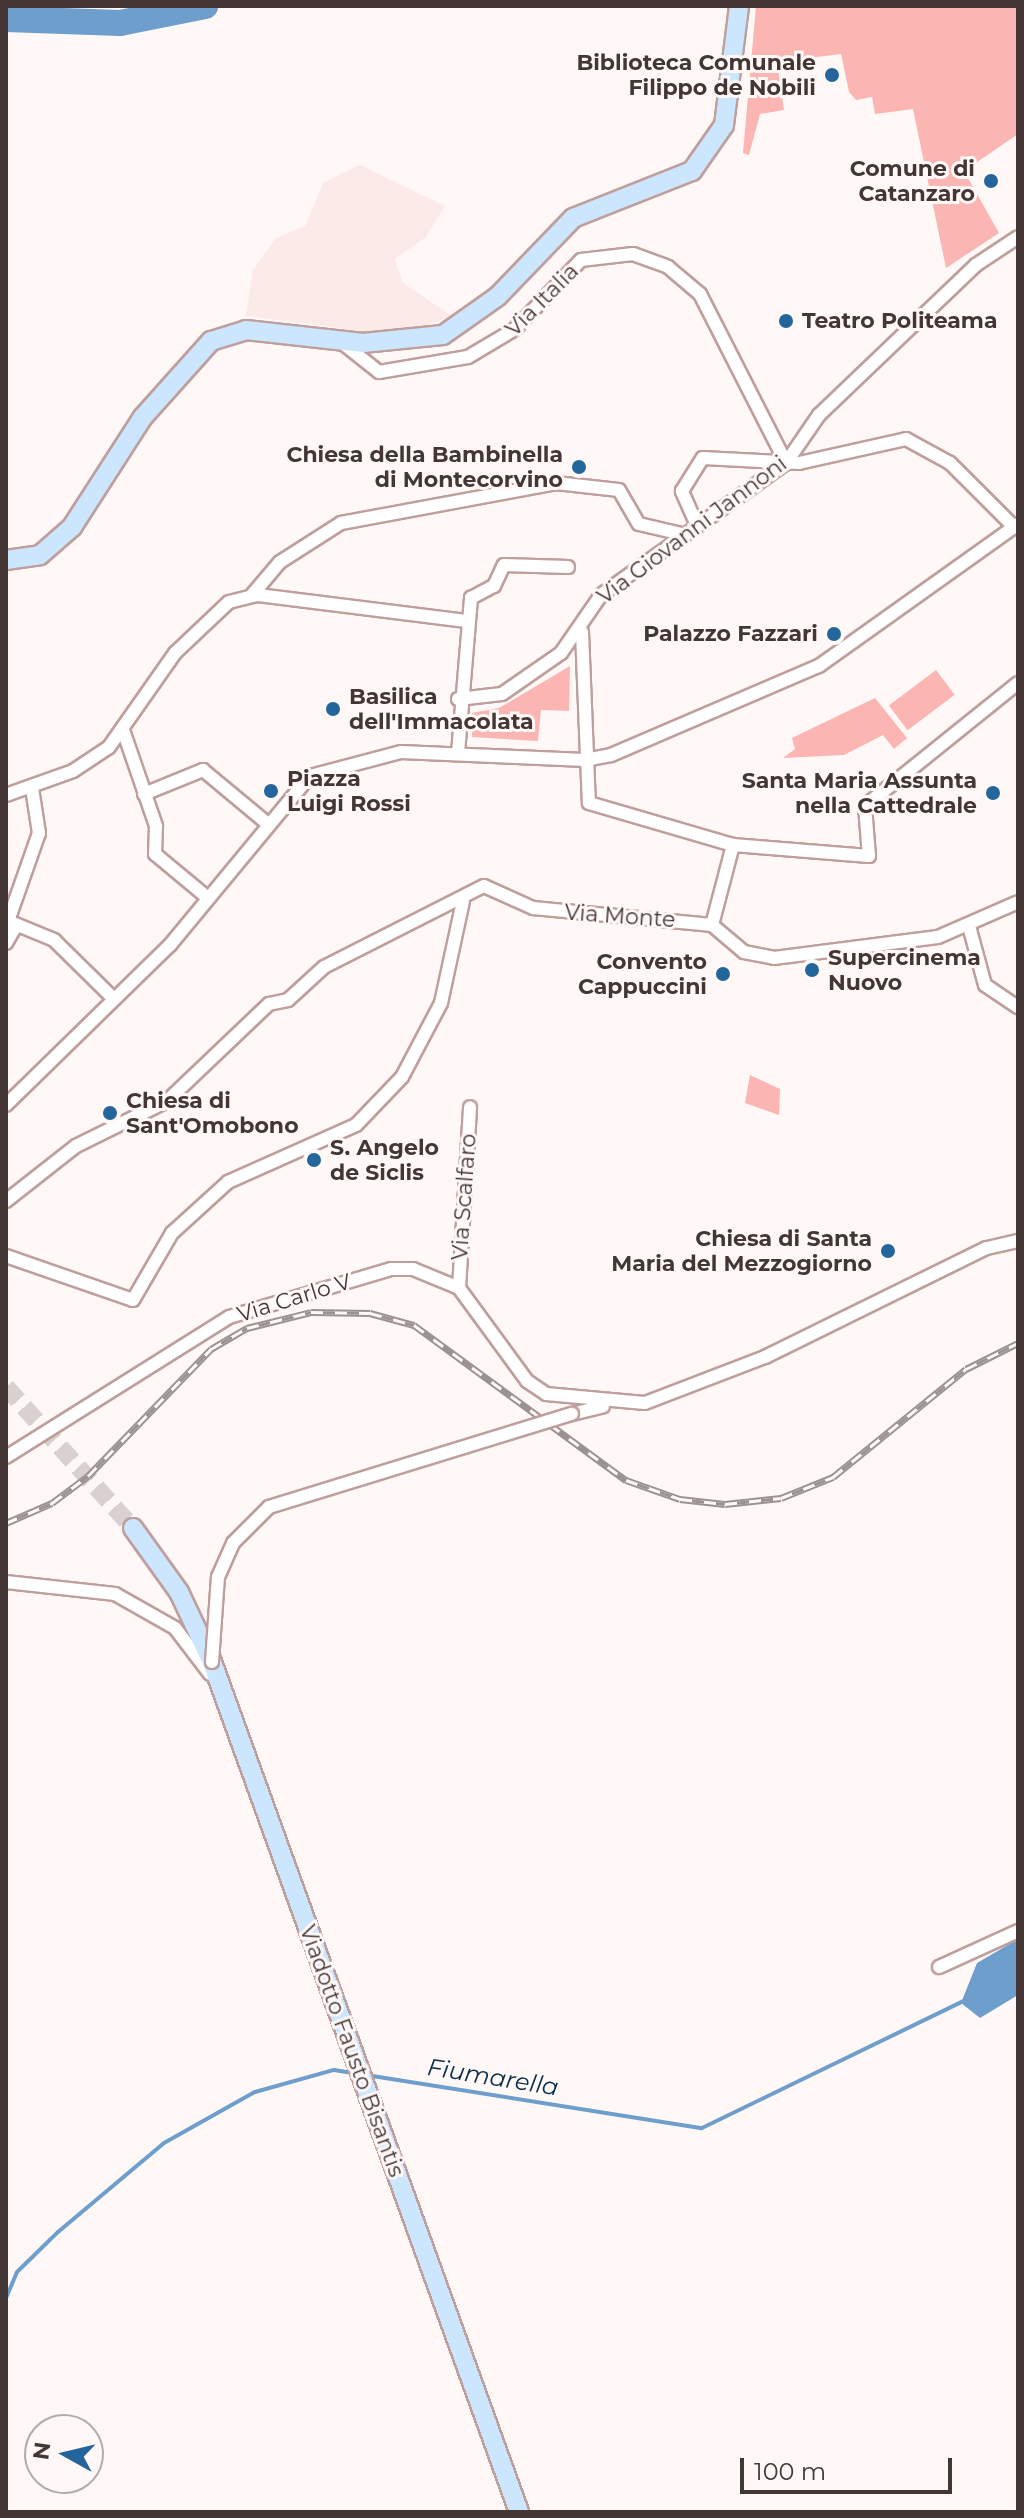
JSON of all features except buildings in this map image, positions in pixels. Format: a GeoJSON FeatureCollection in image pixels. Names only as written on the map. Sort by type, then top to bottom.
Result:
{"type":"FeatureCollection","features":[{"type":"Feature","properties":{"kind":"main road"},"geometry":{"type":"LineString","coordinates":[[6,560],[40,555],[72,527],[143,417],[211,341],[258,330],[340,341],[410,342],[453,330],[573,218],[692,171],[724,125],[739,6]]}},
{"type":"Feature","properties":{"kind":"main road","name":"Viadotto Fausto Bisantis"},"geometry":{"type":"LineString","coordinates":[[133,1528],[179,1592],[212,1662],[519,2512]]}},
{"type":"Feature","properties":{"kind":"street","name":"Via Giovanni Jannoni"},"geometry":{"type":"LineString","coordinates":[[582,632],[601,595],[696,523],[786,463],[819,415],[976,265],[1018,237]]}},
{"type":"Feature","properties":{"kind":"street","name":"Via Italia"},"geometry":{"type":"LineString","coordinates":[[340,341],[379,372],[468,357],[515,329],[581,260],[633,254],[668,267],[700,294],[786,463]]}},
{"type":"Feature","properties":{"kind":"street"},"geometry":{"type":"LineString","coordinates":[[6,1105],[208,898],[268,824],[318,772],[401,752],[585,760],[819,666],[1016,526],[976,488],[906,439],[786,463],[711,457],[696,463],[682,491],[696,523]]}},
{"type":"Feature","properties":{"kind":"street"},"geometry":{"type":"LineString","coordinates":[[759,462],[761,479]]}},
{"type":"Feature","properties":{"kind":"street"},"geometry":{"type":"LineString","coordinates":[[6,795],[32,788],[93,759],[123,730],[205,619],[252,595],[280,562],[341,523],[556,483],[619,490],[639,524],[682,534]]}},
{"type":"Feature","properties":{"kind":"street"},"geometry":{"type":"LineString","coordinates":[[458,753],[458,699],[471,598],[494,586],[506,565],[568,567]]}},
{"type":"Feature","properties":{"kind":"street"},"geometry":{"type":"LineString","coordinates":[[252,595],[466,621]]}},
{"type":"Feature","properties":{"kind":"street"},"geometry":{"type":"LineString","coordinates":[[582,632],[588,798],[598,809],[733,845],[869,856],[865,806],[1018,683]]}},
{"type":"Feature","properties":{"kind":"street"},"geometry":{"type":"LineString","coordinates":[[458,699],[502,694],[582,632]]}},
{"type":"Feature","properties":{"kind":"street"},"geometry":{"type":"LineString","coordinates":[[123,730],[156,826],[155,854],[208,898]]}},
{"type":"Feature","properties":{"kind":"street"},"geometry":{"type":"LineString","coordinates":[[144,794],[203,770],[268,824]]}},
{"type":"Feature","properties":{"kind":"street"},"geometry":{"type":"LineString","coordinates":[[32,788],[39,833],[8,914],[16,926],[54,940],[113,998]]}},
{"type":"Feature","properties":{"kind":"street"},"geometry":{"type":"LineString","coordinates":[[733,845],[712,925],[744,952],[803,958],[969,926],[1018,902]]}},
{"type":"Feature","properties":{"kind":"street","name":"Via Monte"},"geometry":{"type":"LineString","coordinates":[[463,901],[492,887],[533,908],[712,925]]}},
{"type":"Feature","properties":{"kind":"street"},"geometry":{"type":"LineString","coordinates":[[6,1256],[133,1300],[172,1233],[240,1174],[356,1125],[402,1077],[441,1003],[463,901]]}},
{"type":"Feature","properties":{"kind":"street"},"geometry":{"type":"LineString","coordinates":[[6,1201],[76,1146],[167,1101],[269,1004],[288,1000],[324,967],[463,901]]}},
{"type":"Feature","properties":{"kind":"street"},"geometry":{"type":"LineString","coordinates":[[6,943],[16,926]]}},
{"type":"Feature","properties":{"kind":"street"},"geometry":{"type":"LineString","coordinates":[[969,926],[985,985],[1018,1007]]}},
{"type":"Feature","properties":{"kind":"street","name":"Via Scalfaro"},"geometry":{"type":"LineString","coordinates":[[459,1288],[470,1107]]}},
{"type":"Feature","properties":{"kind":"street"},"geometry":{"type":"LineString","coordinates":[[212,1662],[218,1577],[233,1543],[269,1507],[572,1414],[618,1403],[670,1397],[987,1248],[1018,1241]]}},
{"type":"Feature","properties":{"kind":"street","name":"Via Carlo V"},"geometry":{"type":"LineString","coordinates":[[6,1457],[253,1307],[391,1269],[413,1269],[459,1288]]}},
{"type":"Feature","properties":{"kind":"street"},"geometry":{"type":"LineString","coordinates":[[459,1288],[496,1338],[546,1394],[618,1403]]}},
{"type":"Feature","properties":{"kind":"street"},"geometry":{"type":"LineString","coordinates":[[6,1582],[115,1594],[175,1628],[226,1704]]}},
{"type":"Feature","properties":{"kind":"street"},"geometry":{"type":"LineString","coordinates":[[939,1967],[1018,1931]]}},
{"type":"Feature","properties":{"kind":"shaded area"},"geometry":{"type":"Polygon","coordinates":[[[756,6],[1018,6],[1018,134],[964,171],[999,233],[946,268],[913,109],[875,114],[872,97],[856,100],[849,92],[841,54],[777,62],[784,110],[760,114],[749,155],[743,153],[756,6]]]}},
{"type":"Feature","properties":{"kind":"shaded area"},"geometry":{"type":"Polygon","coordinates":[[[360,165],[445,206],[426,237],[395,259],[403,283],[452,316],[401,336],[246,316],[253,270],[276,238],[305,226],[324,182],[360,165]]]}},
{"type":"Feature","properties":{"kind":"shaded area"},"geometry":{"type":"Polygon","coordinates":[[[570,666],[569,711],[541,710],[538,741],[472,737],[472,713],[499,708],[570,666]]]}},
{"type":"Feature","properties":{"kind":"shaded area"},"geometry":{"type":"Polygon","coordinates":[[[936,670],[955,695],[908,730],[889,706],[936,670]]]}},
{"type":"Feature","properties":{"kind":"shaded area"},"geometry":{"type":"Polygon","coordinates":[[[875,698],[907,738],[894,749],[883,735],[844,755],[783,758],[795,749],[792,738],[875,698]]]}},
{"type":"Feature","properties":{"kind":"shaded area"},"geometry":{"type":"Polygon","coordinates":[[[750,1075],[780,1089],[779,1115],[745,1103],[750,1075]]]}},
{"type":"Feature","properties":{"kind":"water"},"geometry":{"type":"Polygon","coordinates":[[[1018,1939],[1018,1995],[980,2018],[961,2003],[977,1963],[1018,1939]]]}},
{"type":"Feature","properties":{"kind":"waterway"},"geometry":{"type":"LineString","coordinates":[[6,19],[120,23],[205,6]]}},
{"type":"Feature","properties":{"kind":"waterway","name":"Fiumarella"},"geometry":{"type":"LineString","coordinates":[[366,2075],[702,2128],[964,2001]]}},
{"type":"Feature","properties":{"kind":"waterway","name":"Fiumarella"},"geometry":{"type":"LineString","coordinates":[[6,2298],[17,2272],[58,2232],[164,2143],[255,2092],[334,2070],[353,2073]]}},
{"type":"Feature","properties":{"kind":"tunnel"},"geometry":{"type":"LineString","coordinates":[[6,1387],[133,1528]]}},
{"type":"Feature","properties":{"kind":"railway"},"geometry":{"type":"LineString","coordinates":[[6,1523],[52,1503],[88,1476],[211,1349],[247,1328],[311,1312],[370,1313],[414,1325],[626,1480],[680,1499],[725,1504],[781,1498],[833,1477],[966,1369],[1018,1343]]}},
{"type":"Feature","properties":{"kind":"place","name":"Biblioteca Comunale Filippo de Nobili"},"geometry":{"type":"Point","coordinates":[832,75]}},
{"type":"Feature","properties":{"kind":"place","name":"Comune di Catanzaro"},"geometry":{"type":"Point","coordinates":[991,181]}},
{"type":"Feature","properties":{"kind":"place","name":"Teatro Politeama"},"geometry":{"type":"Point","coordinates":[786,321]}},
{"type":"Feature","properties":{"kind":"place","name":"Chiesa della Bambinella di Montecorvino"},"geometry":{"type":"Point","coordinates":[579,467]}},
{"type":"Feature","properties":{"kind":"place","name":"Palazzo Fazzari"},"geometry":{"type":"Point","coordinates":[834,634]}},
{"type":"Feature","properties":{"kind":"place","name":"Basilica dell'Immacolata"},"geometry":{"type":"Point","coordinates":[333,709]}},
{"type":"Feature","properties":{"kind":"place","name":"Piazza Luigi Rossi"},"geometry":{"type":"Point","coordinates":[271,791]}},
{"type":"Feature","properties":{"kind":"place","name":"Santa Maria Assunta nella Cattedrale"},"geometry":{"type":"Point","coordinates":[993,793]}},
{"type":"Feature","properties":{"kind":"place","name":"Supercinema Nuovo"},"geometry":{"type":"Point","coordinates":[812,970]}},
{"type":"Feature","properties":{"kind":"place","name":"Convento Cappuccini"},"geometry":{"type":"Point","coordinates":[723,974]}},
{"type":"Feature","properties":{"kind":"place","name":"Chiesa di Sant'Omobono"},"geometry":{"type":"Point","coordinates":[110,1113]}},
{"type":"Feature","properties":{"kind":"place","name":"S. Angelo de Siclis"},"geometry":{"type":"Point","coordinates":[314,1160]}},
{"type":"Feature","properties":{"kind":"place","name":"Chiesa di Santa Maria del Mezzogiorno"},"geometry":{"type":"Point","coordinates":[888,1251]}}]}
